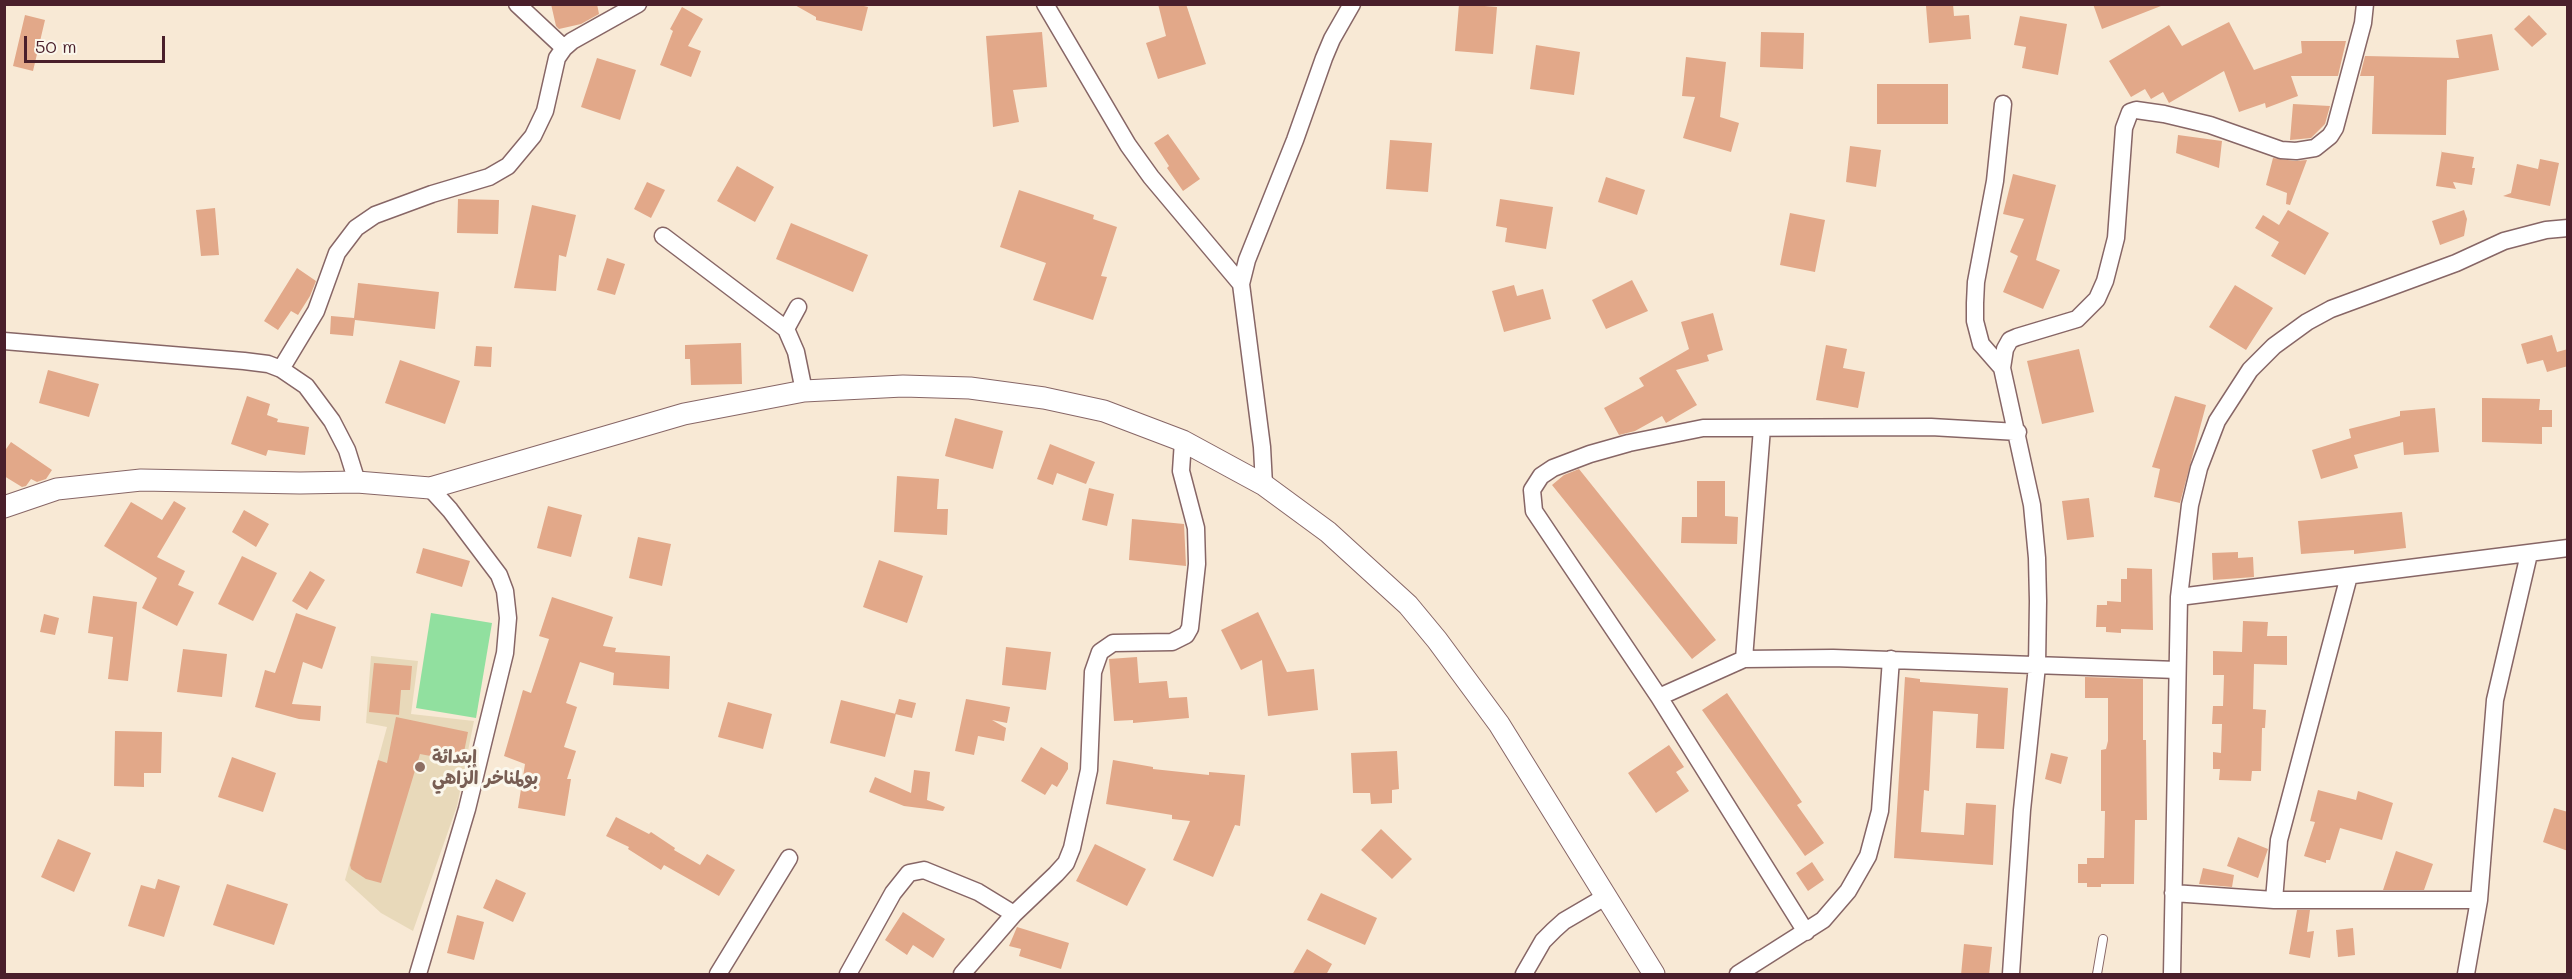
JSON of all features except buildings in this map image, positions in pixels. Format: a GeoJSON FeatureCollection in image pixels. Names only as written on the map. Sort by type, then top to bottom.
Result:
{"type":"FeatureCollection","features":[{"type":"Feature","properties":{"kind":"street"},"geometry":{"type":"LineString","coordinates":[[517,4],[564,48]]}},
{"type":"Feature","properties":{"kind":"street"},"geometry":{"type":"LineString","coordinates":[[281,369],[316,311],[330,267],[350,234],[375,215],[432,194],[489,177],[508,166],[533,136],[545,111],[557,58],[564,48],[572,41],[638,4]]}},
{"type":"Feature","properties":{"kind":"street"},"geometry":{"type":"LineString","coordinates":[[1045,4],[1128,145],[1151,177],[1241,284]]}},
{"type":"Feature","properties":{"kind":"street"},"geometry":{"type":"LineString","coordinates":[[1264,485],[1262,447],[1241,284],[1247,260],[1296,140],[1328,49],[1352,4]]}},
{"type":"Feature","properties":{"kind":"street"},"geometry":{"type":"LineString","coordinates":[[2011,975],[2022,810],[2037,666],[2037,558],[2032,505],[2018,432],[2002,369],[2005,350],[2010,340],[2077,319],[2097,299],[2105,281],[2116,238],[2124,128],[2130,112],[2136,110],[2164,114],[2210,125],[2281,150],[2296,152],[2315,148],[2330,136],[2335,128],[2363,23],[2365,4]]}},
{"type":"Feature","properties":{"kind":"street"},"geometry":{"type":"LineString","coordinates":[[2002,369],[1981,344],[1975,321],[1975,303],[1976,282],[1995,182],[2003,104]]}},
{"type":"Feature","properties":{"kind":"street"},"geometry":{"type":"LineString","coordinates":[[2172,975],[2179,597],[2190,505],[2207,442],[2217,421],[2250,370],[2274,346],[2307,322],[2331,309],[2456,263],[2504,241],[2546,230],[2568,228]]}},
{"type":"Feature","properties":{"kind":"street"},"geometry":{"type":"LineString","coordinates":[[663,236],[786,328],[796,352],[804,391]]}},
{"type":"Feature","properties":{"kind":"street"},"geometry":{"type":"LineString","coordinates":[[786,328],[798,307]]}},
{"type":"Feature","properties":{"kind":"street"},"geometry":{"type":"LineString","coordinates":[[4,341],[244,361],[268,364],[281,369],[306,386],[332,421],[347,450],[357,482]]}},
{"type":"Feature","properties":{"kind":"street"},"geometry":{"type":"LineString","coordinates":[[4,507],[57,489],[141,480],[357,482],[430,488],[684,414],[804,391],[903,386],[970,388],[1044,398],[1104,411],[1183,441],[1264,485],[1328,532],[1408,605],[1499,724],[1654,975]]}},
{"type":"Feature","properties":{"kind":"street"},"geometry":{"type":"LineString","coordinates":[[1806,932],[1659,697],[1534,511],[1532,490],[1541,476],[1553,468],[1629,443],[1703,428],[1931,427],[2018,432]]}},
{"type":"Feature","properties":{"kind":"street"},"geometry":{"type":"LineString","coordinates":[[1744,659],[1762,428]]}},
{"type":"Feature","properties":{"kind":"street"},"geometry":{"type":"LineString","coordinates":[[962,975],[1014,914],[1066,863],[1075,840],[1089,770],[1094,672],[1100,652],[1113,643],[1172,642],[1186,635],[1190,628],[1197,564],[1196,528],[1181,471],[1183,441]]}},
{"type":"Feature","properties":{"kind":"street"},"geometry":{"type":"LineString","coordinates":[[418,975],[468,809],[505,653],[508,618],[505,591],[499,575],[450,510],[430,488]]}},
{"type":"Feature","properties":{"kind":"street"},"geometry":{"type":"LineString","coordinates":[[2179,597],[2568,548]]}},
{"type":"Feature","properties":{"kind":"street"},"geometry":{"type":"LineString","coordinates":[[2466,975],[2480,900],[2495,700],[2529,554]]}},
{"type":"Feature","properties":{"kind":"street"},"geometry":{"type":"LineString","coordinates":[[2274,900],[2279,840],[2349,576]]}},
{"type":"Feature","properties":{"kind":"street"},"geometry":{"type":"LineString","coordinates":[[1659,697],[1744,659],[1891,659],[2177,670]]}},
{"type":"Feature","properties":{"kind":"street"},"geometry":{"type":"LineString","coordinates":[[1738,975],[1823,920],[1848,891],[1868,856],[1880,811],[1886,758],[1891,659]]}},
{"type":"Feature","properties":{"kind":"street"},"geometry":{"type":"LineString","coordinates":[[718,975],[789,858]]}},
{"type":"Feature","properties":{"kind":"street"},"geometry":{"type":"LineString","coordinates":[[848,975],[893,893],[909,873],[924,870],[978,892],[1014,914]]}},
{"type":"Feature","properties":{"kind":"street"},"geometry":{"type":"LineString","coordinates":[[2173,893],[2274,900],[2480,900]]}},
{"type":"Feature","properties":{"kind":"street"},"geometry":{"type":"LineString","coordinates":[[1524,975],[1543,941],[1554,930],[1564,921],[1605,897]]}},
{"type":"Feature","properties":{"kind":"lane"},"geometry":{"type":"LineString","coordinates":[[2097,975],[2103,939]]}},
{"type":"Feature","properties":{"kind":"shaded area","name":"إبتدائة بولمناخر الزاهي"},"geometry":{"type":"Polygon","coordinates":[[[371,656],[418,661],[411,714],[474,721],[457,806],[413,931],[381,913],[345,880],[387,727],[366,723],[371,656]]]}},
{"type":"Feature","properties":{"kind":"green space"},"geometry":{"type":"Polygon","coordinates":[[[431,613],[492,623],[476,718],[416,708],[431,613]]]}},
{"type":"Feature","properties":{"kind":"place","name":"إبتدائة بولمناخر الزاهي"},"geometry":{"type":"Point","coordinates":[420,767]}}]}
